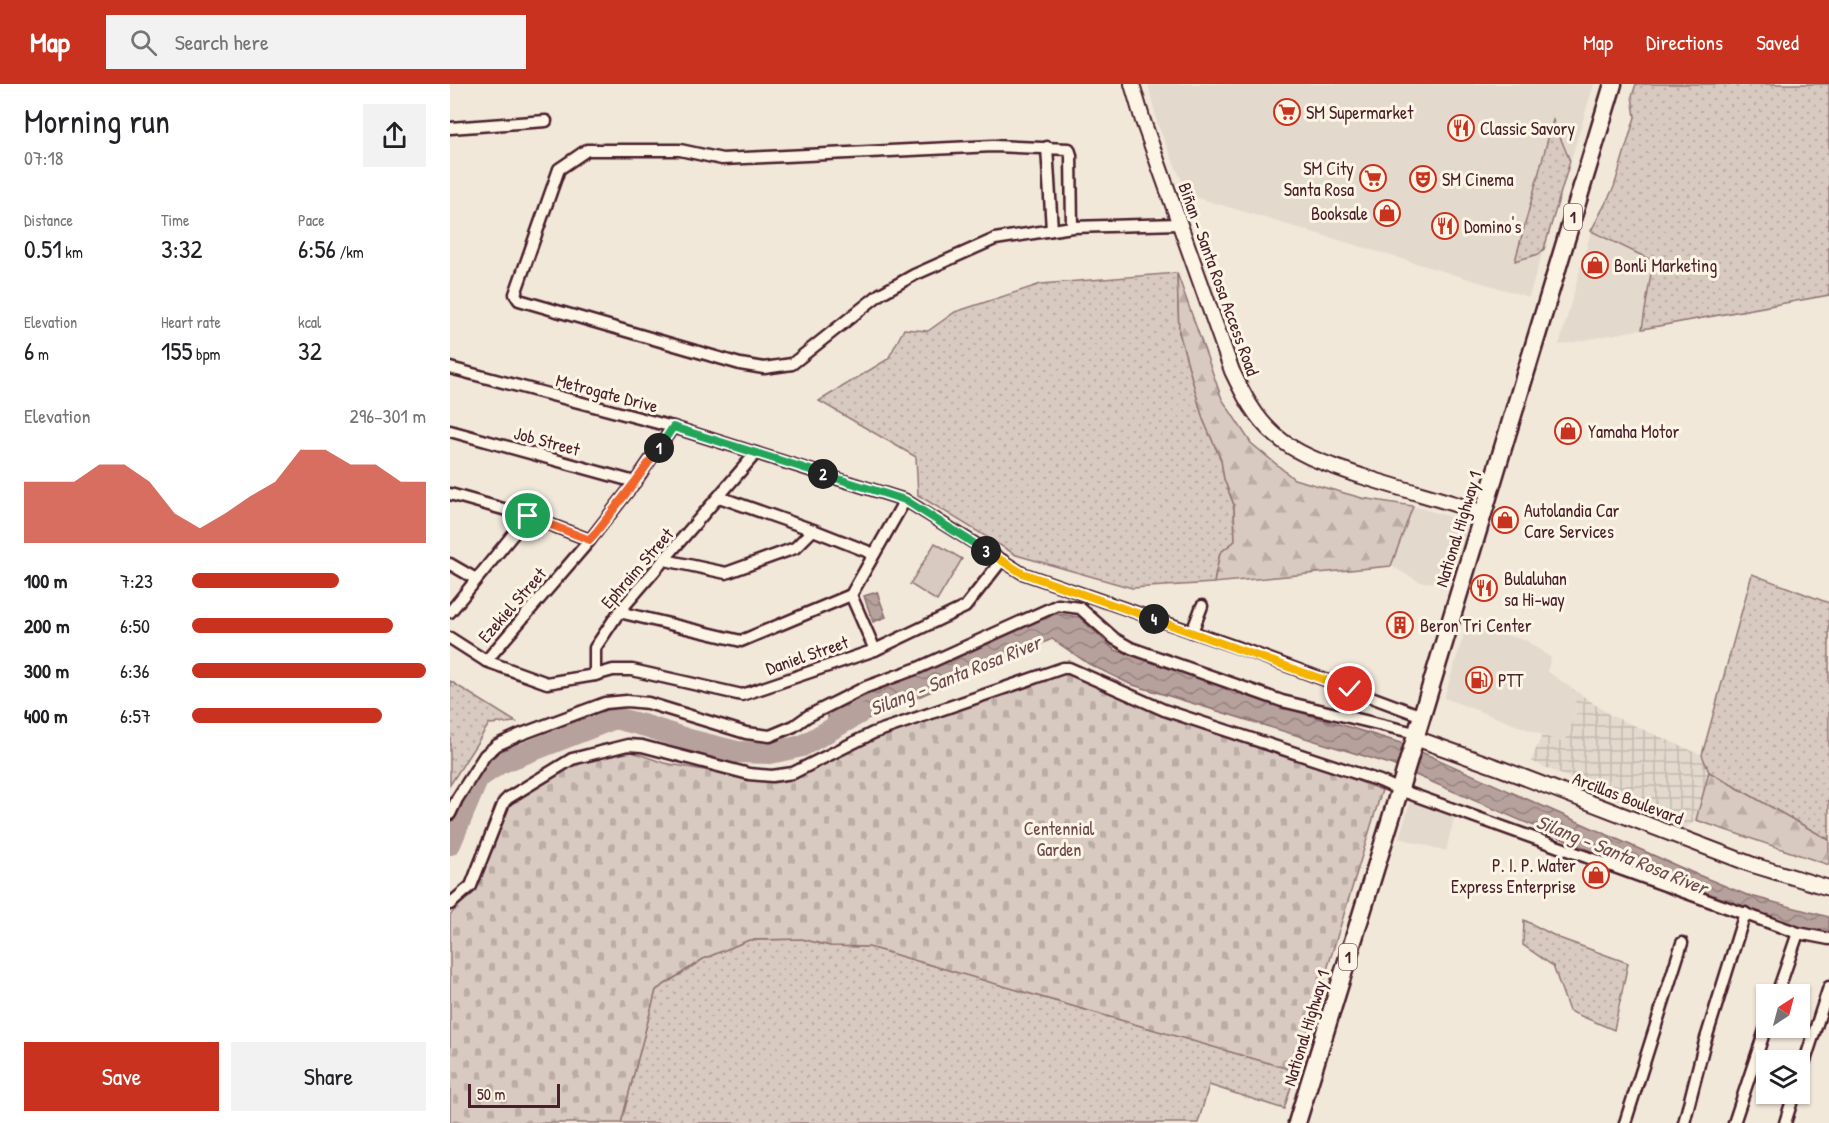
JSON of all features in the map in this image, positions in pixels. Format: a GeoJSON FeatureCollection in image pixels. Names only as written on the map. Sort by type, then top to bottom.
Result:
{"type":"FeatureCollection","features":[{"type":"Feature","properties":{"kind":"highway","name":"National Highway 1"},"geometry":{"type":"LineString","coordinates":[[1297,1123],[1613,84]]}},
{"type":"Feature","properties":{"kind":"main road","name":"Biñan - Santa Rosa Access Road"},"geometry":{"type":"LineString","coordinates":[[1132,84],[1143,122],[1232,371],[1254,412],[1273,434],[1311,459],[1408,492],[1484,513]]}},
{"type":"Feature","properties":{"kind":"main road","name":"Arcillas Boulevard"},"geometry":{"type":"LineString","coordinates":[[1417,728],[1502,769],[1753,865],[1829,888]]}},
{"type":"Feature","properties":{"kind":"street"},"geometry":{"type":"LineString","coordinates":[[450,128],[546,121]]}},
{"type":"Feature","properties":{"kind":"street"},"geometry":{"type":"LineString","coordinates":[[1072,227],[1069,149],[993,146],[722,159],[680,150],[587,150],[559,169],[515,294],[519,300],[740,364],[764,368],[792,364],[880,294],[914,275],[995,240],[1072,227],[1179,224]]}},
{"type":"Feature","properties":{"kind":"street"},"geometry":{"type":"LineString","coordinates":[[1047,147],[1052,230]]}},
{"type":"Feature","properties":{"kind":"street","name":"Metrogate Drive"},"geometry":{"type":"LineString","coordinates":[[450,368],[673,427],[905,500],[1022,573],[1192,632],[1417,728]]}},
{"type":"Feature","properties":{"kind":"street","name":"Ezekiel Street"},"geometry":{"type":"LineString","coordinates":[[486,661],[590,540],[635,482],[673,427]]}},
{"type":"Feature","properties":{"kind":"street","name":"Job Street"},"geometry":{"type":"LineString","coordinates":[[450,431],[635,482]]}},
{"type":"Feature","properties":{"kind":"street","name":"Ephraim Street"},"geometry":{"type":"LineString","coordinates":[[595,675],[595,648],[619,612],[756,453]]}},
{"type":"Feature","properties":{"kind":"street"},"geometry":{"type":"LineString","coordinates":[[450,494],[528,516],[590,540]]}},
{"type":"Feature","properties":{"kind":"street"},"geometry":{"type":"LineString","coordinates":[[719,497],[874,554]]}},
{"type":"Feature","properties":{"kind":"street"},"geometry":{"type":"LineString","coordinates":[[619,612],[741,641],[851,595],[905,500]]}},
{"type":"Feature","properties":{"kind":"street"},"geometry":{"type":"LineString","coordinates":[[450,612],[528,516]]}},
{"type":"Feature","properties":{"kind":"street"},"geometry":{"type":"LineString","coordinates":[[665,560],[726,573],[795,548],[813,530]]}},
{"type":"Feature","properties":{"kind":"street","name":"Daniel Street"},"geometry":{"type":"LineString","coordinates":[[595,675],[613,670],[632,670],[742,695],[875,650],[965,607],[1002,560]]}},
{"type":"Feature","properties":{"kind":"street"},"geometry":{"type":"LineString","coordinates":[[450,564],[476,579]]}},
{"type":"Feature","properties":{"kind":"street"},"geometry":{"type":"LineString","coordinates":[[851,595],[875,650]]}},
{"type":"Feature","properties":{"kind":"street"},"geometry":{"type":"LineString","coordinates":[[450,814],[485,755],[497,746],[605,703],[627,701],[648,703],[746,733],[770,736],[794,726],[808,716],[866,687],[918,668],[1058,605],[1080,608],[1115,639],[1131,648],[1206,676],[1282,700],[1417,728]]}},
{"type":"Feature","properties":{"kind":"street"},"geometry":{"type":"LineString","coordinates":[[1192,632],[1202,606]]}},
{"type":"Feature","properties":{"kind":"street"},"geometry":{"type":"LineString","coordinates":[[450,638],[486,661],[547,683],[595,675]]}},
{"type":"Feature","properties":{"kind":"street"},"geometry":{"type":"LineString","coordinates":[[450,904],[471,886],[504,802],[572,759],[628,745],[749,774],[772,776],[793,773],[873,733],[1063,668],[1069,668],[1164,710],[1400,789],[1798,933],[1829,939]]}},
{"type":"Feature","properties":{"kind":"street"},"geometry":{"type":"LineString","coordinates":[[1684,1123],[1704,1045],[1745,913]]}},
{"type":"Feature","properties":{"kind":"street"},"geometry":{"type":"LineString","coordinates":[[1780,984],[1798,933]]}},
{"type":"Feature","properties":{"kind":"street"},"geometry":{"type":"LineString","coordinates":[[1625,1123],[1682,944]]}},
{"type":"Feature","properties":{"kind":"street"},"geometry":{"type":"LineString","coordinates":[[1808,1050],[1829,987]]}},
{"type":"Feature","properties":{"kind":"street"},"geometry":{"type":"LineString","coordinates":[[1734,1123],[1762,1038]]}},
{"type":"Feature","properties":{"kind":"street"},"geometry":{"type":"LineString","coordinates":[[1785,1123],[1791,1104]]}},
{"type":"Feature","properties":{"kind":"shaded area","name":"SM City Santa Rosa"},"geometry":{"type":"Polygon","coordinates":[[[1148,84],[1594,84],[1529,297],[1188,195],[1158,126],[1148,84]]]}},
{"type":"Feature","properties":{"kind":"shaded area"},"geometry":{"type":"Polygon","coordinates":[[[1591,231],[1653,261],[1642,329],[1559,345],[1591,231]]]}},
{"type":"Feature","properties":{"kind":"shaded area"},"geometry":{"type":"Polygon","coordinates":[[[1413,506],[1468,522],[1450,583],[1420,582],[1391,566],[1413,506]]]}},
{"type":"Feature","properties":{"kind":"shaded area"},"geometry":{"type":"Polygon","coordinates":[[[1467,624],[1527,641],[1551,658],[1547,671],[1573,689],[1577,712],[1564,743],[1444,698],[1467,624]]]}},
{"type":"Feature","properties":{"kind":"shaded area"},"geometry":{"type":"Polygon","coordinates":[[[1573,689],[1610,715],[1702,755],[1709,772],[1696,820],[1684,830],[1531,761],[1542,735],[1564,743],[1577,712],[1573,689]]]}},
{"type":"Feature","properties":{"kind":"shaded area"},"geometry":{"type":"Polygon","coordinates":[[[1412,797],[1455,814],[1446,851],[1399,838],[1412,797]]]}},
{"type":"Feature","properties":{"kind":"green space"},"geometry":{"type":"Polygon","coordinates":[[[1636,84],[1829,84],[1829,295],[1642,329],[1653,261],[1591,231],[1614,187],[1635,117],[1632,96],[1636,84]]]}},
{"type":"Feature","properties":{"kind":"green space"},"geometry":{"type":"Polygon","coordinates":[[[1553,120],[1570,161],[1544,249],[1539,254],[1515,261],[1553,120]]]}},
{"type":"Feature","properties":{"kind":"green space"},"geometry":{"type":"Polygon","coordinates":[[[1177,273],[1179,332],[1203,419],[1221,460],[1224,479],[1234,505],[1235,541],[1220,553],[1214,583],[1132,588],[1016,555],[918,495],[916,457],[819,401],[888,359],[904,329],[928,331],[955,312],[1041,284],[1177,273]]]}},
{"type":"Feature","properties":{"kind":"green space"},"geometry":{"type":"Polygon","coordinates":[[[1177,273],[1222,399],[1251,443],[1294,479],[1362,498],[1413,506],[1391,566],[1214,583],[1220,553],[1235,541],[1234,505],[1224,479],[1221,460],[1203,419],[1179,332],[1177,273]]]}},
{"type":"Feature","properties":{"kind":"green space"},"geometry":{"type":"Polygon","coordinates":[[[935,543],[962,559],[937,601],[910,584],[935,543]]]}},
{"type":"Feature","properties":{"kind":"green space"},"geometry":{"type":"Polygon","coordinates":[[[1752,574],[1829,603],[1829,840],[1709,772],[1702,755],[1752,574]]]}},
{"type":"Feature","properties":{"kind":"green space","name":"Centennial Garden"},"geometry":{"type":"Polygon","coordinates":[[[1063,672],[1382,790],[1296,1071],[869,947],[830,946],[802,939],[749,940],[703,959],[656,990],[621,1123],[450,1123],[450,915],[475,889],[507,807],[574,762],[633,752],[664,763],[750,778],[794,775],[873,729],[1063,672]]]}},
{"type":"Feature","properties":{"kind":"green space"},"geometry":{"type":"Polygon","coordinates":[[[450,681],[516,722],[489,724],[450,785],[450,681]]]}},
{"type":"Feature","properties":{"kind":"green space"},"geometry":{"type":"Polygon","coordinates":[[[1709,772],[1829,840],[1829,865],[1696,820],[1709,772]]]}},
{"type":"Feature","properties":{"kind":"green space"},"geometry":{"type":"Polygon","coordinates":[[[1524,920],[1559,938],[1628,963],[1614,1030],[1569,1011],[1553,966],[1523,945],[1524,920]]]}},
{"type":"Feature","properties":{"kind":"green space"},"geometry":{"type":"Polygon","coordinates":[[[802,939],[830,946],[869,947],[1296,1071],[1284,1109],[1209,1085],[1198,1123],[621,1123],[656,990],[703,959],[749,940],[802,939]]]}},
{"type":"Feature","properties":{"kind":"water"},"geometry":{"type":"Polygon","coordinates":[[[877,592],[886,617],[873,622],[864,596],[877,592]]]}},
{"type":"Feature","properties":{"kind":"water"},"geometry":{"type":"Polygon","coordinates":[[[1051,613],[1079,617],[1115,650],[1401,743],[1747,895],[1829,917],[1829,936],[1682,890],[1390,764],[1130,684],[1089,664],[1052,639],[832,732],[827,713],[1051,613]]]}},
{"type":"Feature","properties":{"kind":"waterway","name":"Silang - Santa Rosa River"},"geometry":{"type":"LineString","coordinates":[[450,844],[478,778],[500,763],[615,718],[737,752],[770,753],[802,746],[858,714]]}},
{"type":"Feature","properties":{"kind":"place","name":"SM Supermarket"},"geometry":{"type":"Point","coordinates":[1287,112]}},
{"type":"Feature","properties":{"kind":"place","name":"Classic Savory"},"geometry":{"type":"Point","coordinates":[1461,128]}},
{"type":"Feature","properties":{"kind":"place","name":"SM City Santa Rosa"},"geometry":{"type":"Point","coordinates":[1373,178]}},
{"type":"Feature","properties":{"kind":"place","name":"SM Cinema"},"geometry":{"type":"Point","coordinates":[1423,179]}},
{"type":"Feature","properties":{"kind":"place","name":"Booksale"},"geometry":{"type":"Point","coordinates":[1387,213]}},
{"type":"Feature","properties":{"kind":"place","name":"Domino's"},"geometry":{"type":"Point","coordinates":[1445,226]}},
{"type":"Feature","properties":{"kind":"place","name":"Bonli Marketing"},"geometry":{"type":"Point","coordinates":[1595,265]}},
{"type":"Feature","properties":{"kind":"place","name":"Yamaha Motor"},"geometry":{"type":"Point","coordinates":[1568,431]}},
{"type":"Feature","properties":{"kind":"place","name":"Autolandia Car Care Services"},"geometry":{"type":"Point","coordinates":[1505,520]}},
{"type":"Feature","properties":{"kind":"place","name":"Bulaluhan sa Hi-way"},"geometry":{"type":"Point","coordinates":[1484,588]}},
{"type":"Feature","properties":{"kind":"place","name":"Beron Tri Center"},"geometry":{"type":"Point","coordinates":[1400,625]}},
{"type":"Feature","properties":{"kind":"place","name":"PTT"},"geometry":{"type":"Point","coordinates":[1479,680]}},
{"type":"Feature","properties":{"kind":"place","name":"P. I. P. Water Express Enterprise"},"geometry":{"type":"Point","coordinates":[1596,875]}},
{"type":"Feature","properties":{"kind":"route"},"geometry":{"type":"LineString","coordinates":[[528,516],[590,540],[635,482],[673,427],[905,500],[1022,573],[1350,689]]}}]}
